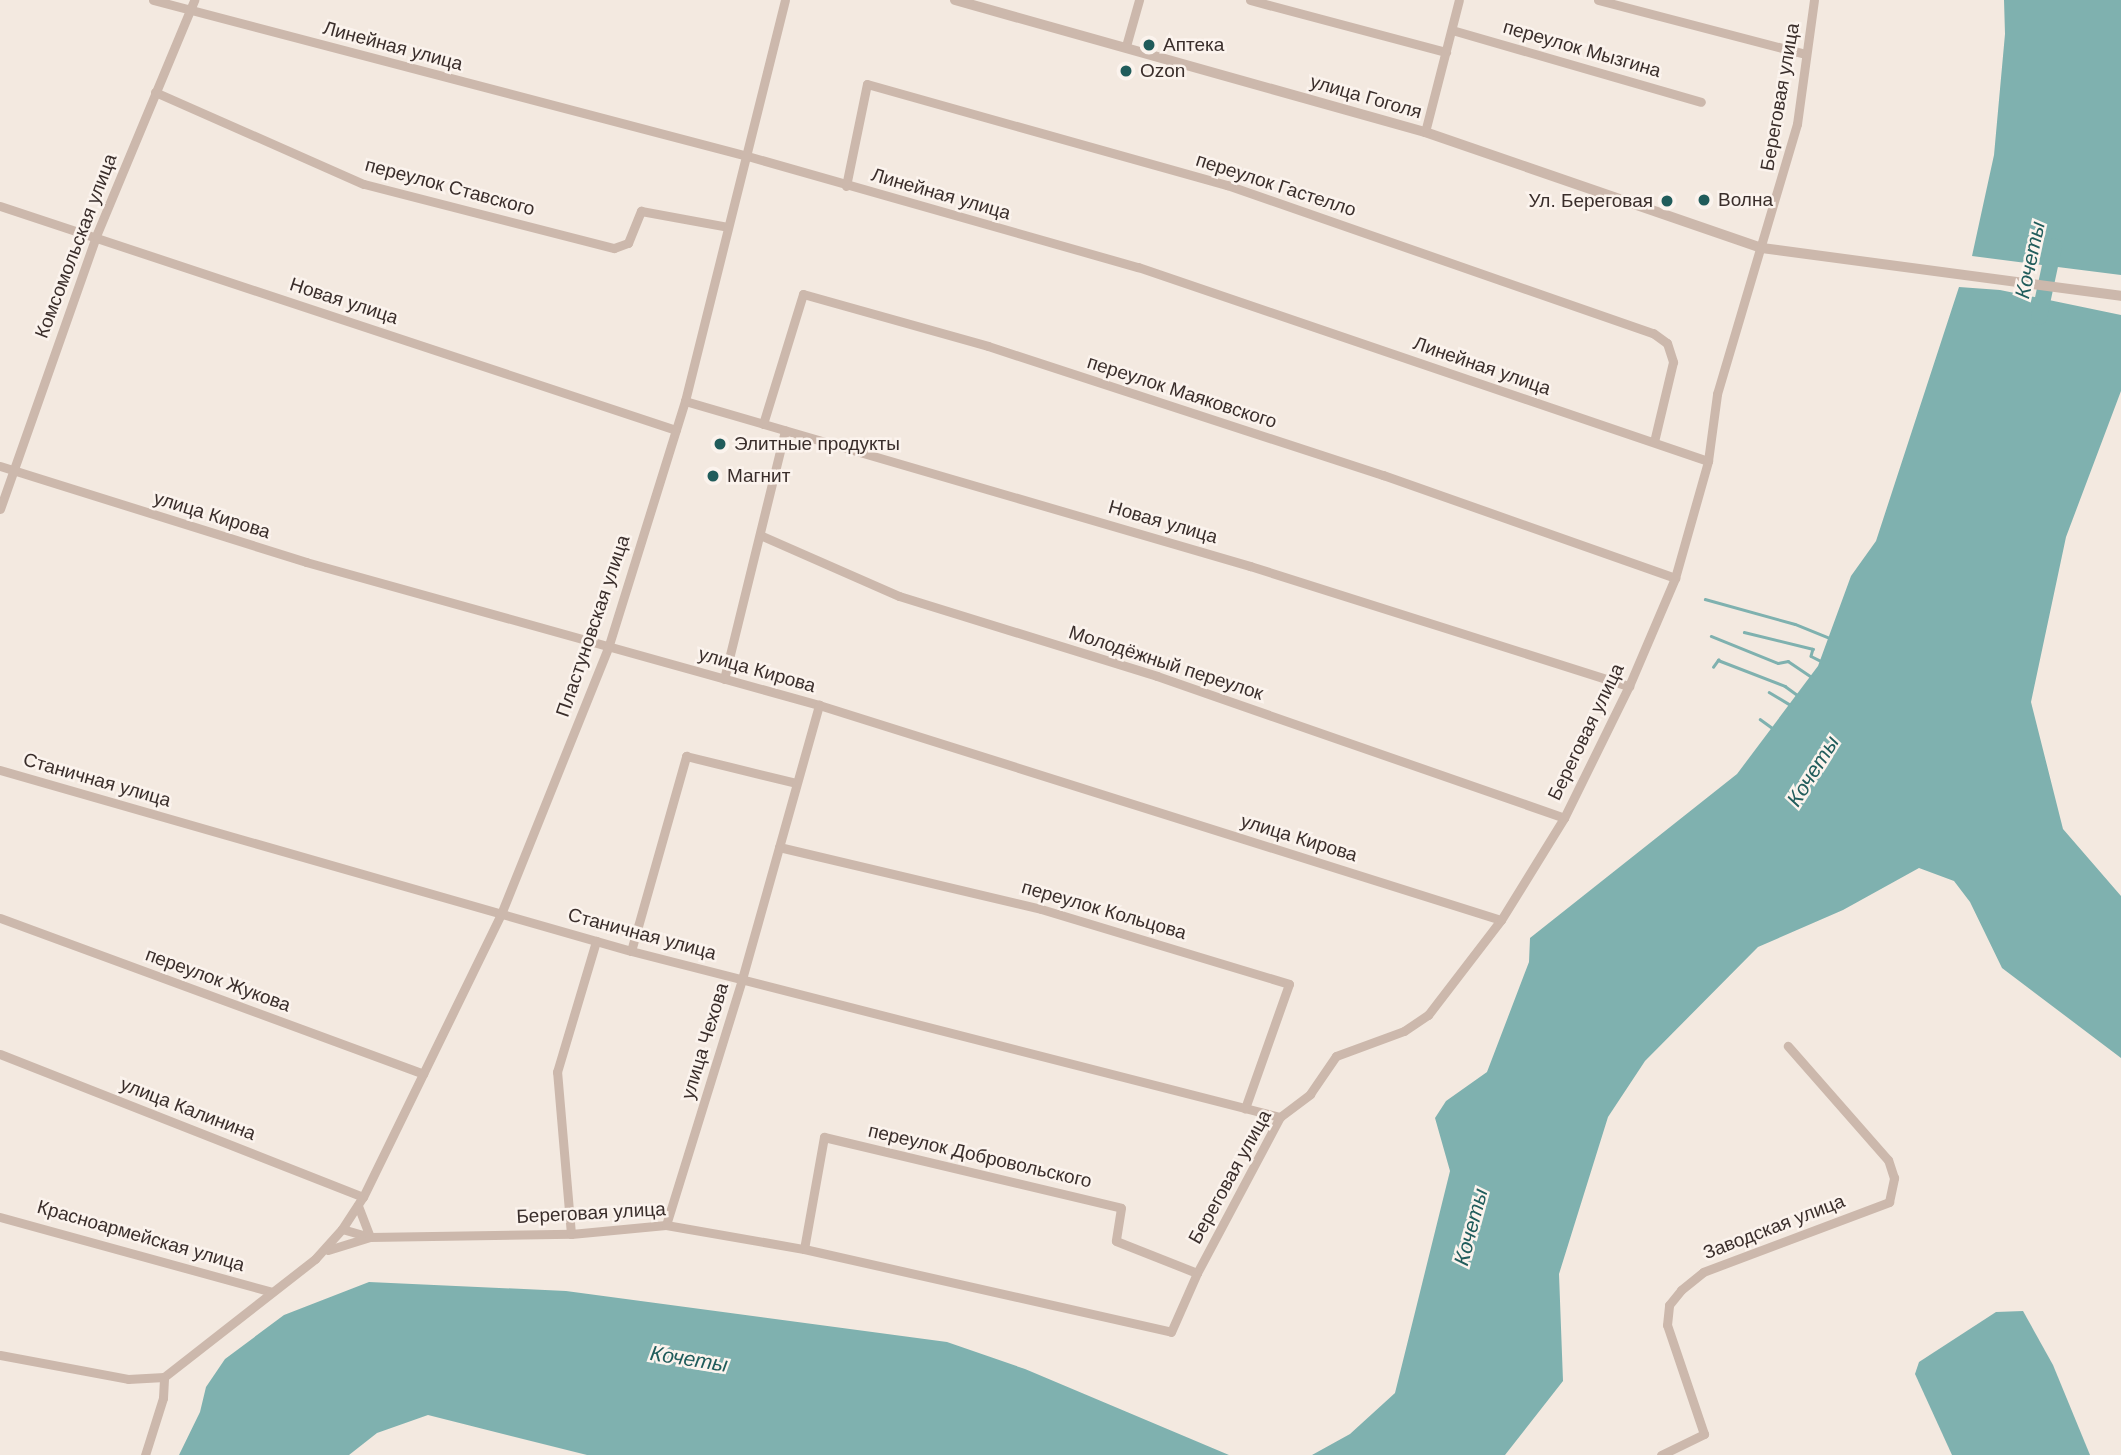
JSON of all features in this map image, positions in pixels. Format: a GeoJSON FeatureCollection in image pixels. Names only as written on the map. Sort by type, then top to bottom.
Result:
{"type":"FeatureCollection","features":[{"type":"Feature","properties":{"kind":"street","name":"Линейная улица"},"geometry":{"type":"LineString","coordinates":[[153,0],[190,12],[744,155],[1138,267],[1708,461]]}},
{"type":"Feature","properties":{"kind":"street","name":"Комсомольская улица"},"geometry":{"type":"LineString","coordinates":[[0,509],[96,236],[194,0]]}},
{"type":"Feature","properties":{"kind":"street","name":"Пластуновская улица"},"geometry":{"type":"LineString","coordinates":[[342,1230],[361,1201],[501,914],[608,648],[685,401],[744,155],[785,0]]}},
{"type":"Feature","properties":{"kind":"street","name":"улица Гоголя"},"geometry":{"type":"LineString","coordinates":[[955,0],[1425,132],[1762,248],[2121,296]]}},
{"type":"Feature","properties":{"kind":"street"},"geometry":{"type":"LineString","coordinates":[[1126,46],[1139,0]]}},
{"type":"Feature","properties":{"kind":"street"},"geometry":{"type":"LineString","coordinates":[[1250,0],[1446,52]]}},
{"type":"Feature","properties":{"kind":"street"},"geometry":{"type":"LineString","coordinates":[[1425,132],[1459,0]]}},
{"type":"Feature","properties":{"kind":"street"},"geometry":{"type":"LineString","coordinates":[[1598,0],[1806,54]]}},
{"type":"Feature","properties":{"kind":"street","name":"Береговая улица"},"geometry":{"type":"LineString","coordinates":[[342,1230],[370,1237],[571,1234],[666,1225],[804,1250],[1171,1332],[1197,1273],[1280,1117],[1310,1094],[1336,1056],[1405,1031],[1428,1015],[1501,920],[1564,818],[1629,686],[1675,578],[1708,461],[1717,394],[1795,134],[1814,0]]}},
{"type":"Feature","properties":{"kind":"street","name":"переулок Мызгина"},"geometry":{"type":"LineString","coordinates":[[1452,30],[1702,102]]}},
{"type":"Feature","properties":{"kind":"street","name":"переулок Гастелло"},"geometry":{"type":"LineString","coordinates":[[846,186],[867,84],[1227,185],[1653,333],[1667,343],[1673,362],[1654,442]]}},
{"type":"Feature","properties":{"kind":"street","name":"переулок Ставского"},"geometry":{"type":"LineString","coordinates":[[155,92],[364,184],[614,248],[628,243],[641,211],[728,227]]}},
{"type":"Feature","properties":{"kind":"street","name":"Новая улица"},"geometry":{"type":"LineString","coordinates":[[0,205],[676,430]]}},
{"type":"Feature","properties":{"kind":"street","name":"переулок Маяковского"},"geometry":{"type":"LineString","coordinates":[[763,424],[803,294],[988,346],[1383,475],[1675,578]]}},
{"type":"Feature","properties":{"kind":"street","name":"Новая улица"},"geometry":{"type":"LineString","coordinates":[[685,401],[1250,566],[1629,686]]}},
{"type":"Feature","properties":{"kind":"street"},"geometry":{"type":"LineString","coordinates":[[724,678],[785,430]]}},
{"type":"Feature","properties":{"kind":"street","name":"улица Кирова"},"geometry":{"type":"LineString","coordinates":[[0,466],[306,562],[819,705],[1501,920]]}},
{"type":"Feature","properties":{"kind":"street","name":"Молодёжный переулок"},"geometry":{"type":"LineString","coordinates":[[760,535],[899,596],[1157,676],[1564,818]]}},
{"type":"Feature","properties":{"kind":"street","name":"улица Чехова"},"geometry":{"type":"LineString","coordinates":[[666,1225],[742,979],[819,705]]}},
{"type":"Feature","properties":{"kind":"street"},"geometry":{"type":"LineString","coordinates":[[631,951],[686,756],[796,783]]}},
{"type":"Feature","properties":{"kind":"street","name":"Станичная улица"},"geometry":{"type":"LineString","coordinates":[[0,770],[631,951],[1280,1117]]}},
{"type":"Feature","properties":{"kind":"street","name":"переулок Кольцова"},"geometry":{"type":"LineString","coordinates":[[779,847],[1041,909],[1289,984],[1245,1108]]}},
{"type":"Feature","properties":{"kind":"street","name":"переулок Жукова"},"geometry":{"type":"LineString","coordinates":[[0,918],[423,1074]]}},
{"type":"Feature","properties":{"kind":"street"},"geometry":{"type":"LineString","coordinates":[[571,1234],[557,1072],[596,941]]}},
{"type":"Feature","properties":{"kind":"street","name":"Заводская улица"},"geometry":{"type":"LineString","coordinates":[[1661,1455],[1704,1434],[1667,1325],[1669,1305],[1681,1290],[1703,1272],[1889,1202],[1894,1178],[1888,1160],[1788,1046]]}},
{"type":"Feature","properties":{"kind":"street","name":"улица Калинина"},"geometry":{"type":"LineString","coordinates":[[0,1054],[361,1201]]}},
{"type":"Feature","properties":{"kind":"street","name":"переулок Добровольского"},"geometry":{"type":"LineString","coordinates":[[804,1250],[824,1137],[1121,1208],[1116,1241],[1197,1273]]}},
{"type":"Feature","properties":{"kind":"street"},"geometry":{"type":"LineString","coordinates":[[0,1355],[128,1379],[164,1377],[337,1244],[370,1237],[361,1201]]}},
{"type":"Feature","properties":{"kind":"street","name":"Красноармейская улица"},"geometry":{"type":"LineString","coordinates":[[0,1217],[272,1292]]}},
{"type":"Feature","properties":{"kind":"street"},"geometry":{"type":"LineString","coordinates":[[315,1259],[342,1230]]}},
{"type":"Feature","properties":{"kind":"street"},"geometry":{"type":"LineString","coordinates":[[145,1455],[163,1398],[164,1377]]}},
{"type":"Feature","properties":{"kind":"water"},"geometry":{"type":"Polygon","coordinates":[[[2004,0],[2121,0],[2121,275],[1972,256],[1994,155],[2005,34],[2004,0]]]}},
{"type":"Feature","properties":{"kind":"water"},"geometry":{"type":"Polygon","coordinates":[[[1959,287],[2000,290],[2121,315],[2121,391],[2066,537],[2031,702],[2063,829],[2121,896],[2121,1058],[2002,968],[1970,902],[1954,881],[1919,868],[1843,910],[1758,947],[1645,1061],[1608,1117],[1559,1274],[1563,1381],[1505,1455],[1312,1455],[1350,1434],[1395,1393],[1450,1171],[1435,1118],[1446,1101],[1487,1072],[1529,962],[1530,938],[1737,774],[1818,666],[1851,576],[1876,541],[1959,287]]]}},
{"type":"Feature","properties":{"kind":"water"},"geometry":{"type":"Polygon","coordinates":[[[369,1282],[566,1291],[947,1342],[1025,1369],[1229,1455],[587,1455],[428,1415],[377,1433],[349,1455],[179,1455],[200,1412],[206,1387],[225,1359],[284,1315],[369,1282]]]}},
{"type":"Feature","properties":{"kind":"water"},"geometry":{"type":"Polygon","coordinates":[[[2023,1311],[2053,1365],[2090,1455],[1952,1455],[1915,1374],[1919,1362],[1996,1312],[2023,1311]]]}},
{"type":"Feature","properties":{"kind":"waterway","name":"Кочеты"},"geometry":{"type":"LineString","coordinates":[[2039,317],[2054,247]]}},
{"type":"Feature","properties":{"kind":"waterway"},"geometry":{"type":"LineString","coordinates":[[1705,599],[1795,624],[1832,639]]}},
{"type":"Feature","properties":{"kind":"waterway"},"geometry":{"type":"LineString","coordinates":[[1744,632],[1813,649],[1811,656],[1821,661]]}},
{"type":"Feature","properties":{"kind":"waterway"},"geometry":{"type":"LineString","coordinates":[[1711,636],[1778,663],[1788,661],[1812,677]]}},
{"type":"Feature","properties":{"kind":"waterway"},"geometry":{"type":"LineString","coordinates":[[1713,667],[1718,660],[1785,686],[1799,696]]}},
{"type":"Feature","properties":{"kind":"waterway"},"geometry":{"type":"LineString","coordinates":[[1769,692],[1791,705]]}},
{"type":"Feature","properties":{"kind":"waterway"},"geometry":{"type":"LineString","coordinates":[[1760,719],[1774,729]]}},
{"type":"Feature","properties":{"kind":"place","name":"Аптека"},"geometry":{"type":"Point","coordinates":[1149,45]}},
{"type":"Feature","properties":{"kind":"place","name":"Ozon"},"geometry":{"type":"Point","coordinates":[1126,71]}},
{"type":"Feature","properties":{"kind":"place","name":"Волна"},"geometry":{"type":"Point","coordinates":[1704,200]}},
{"type":"Feature","properties":{"kind":"place","name":"Ул. Береговая"},"geometry":{"type":"Point","coordinates":[1667,201]}},
{"type":"Feature","properties":{"kind":"place","name":"Элитные продукты"},"geometry":{"type":"Point","coordinates":[720,444]}},
{"type":"Feature","properties":{"kind":"place","name":"Магнит"},"geometry":{"type":"Point","coordinates":[713,476]}}]}
